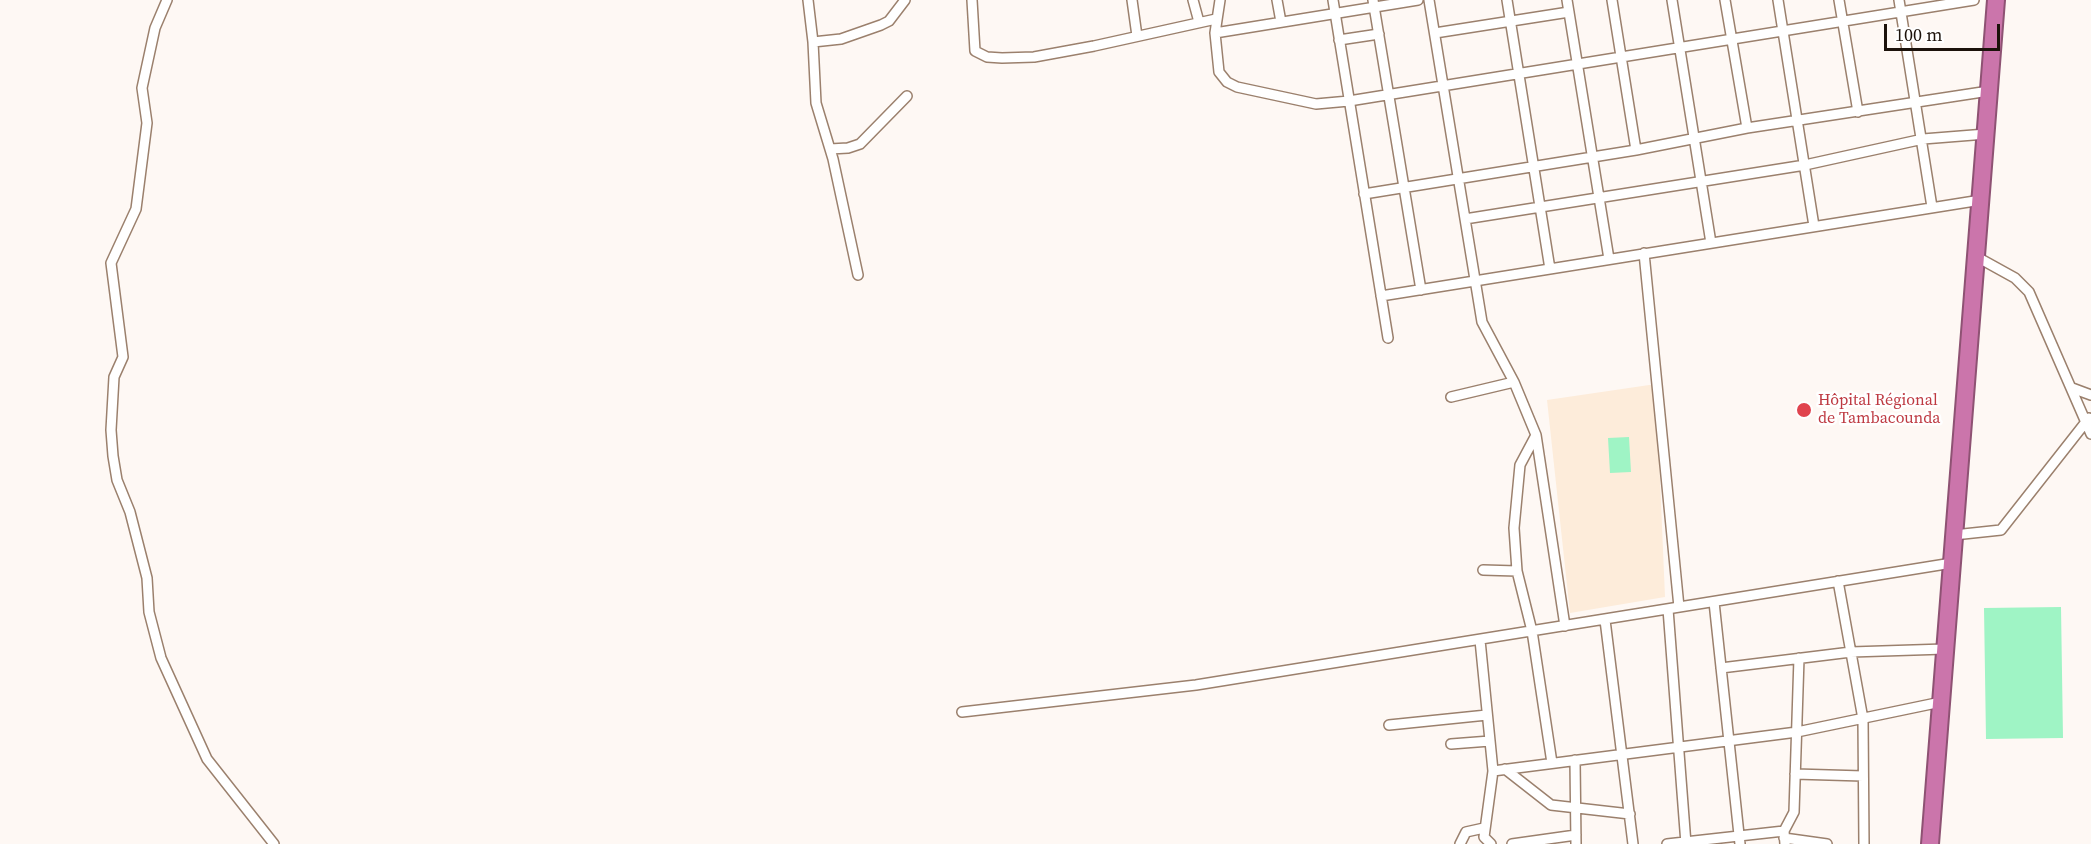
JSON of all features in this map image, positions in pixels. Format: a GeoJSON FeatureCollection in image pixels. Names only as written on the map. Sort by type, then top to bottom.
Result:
{"type":"FeatureCollection","features":[{"type":"Feature","properties":{"kind":"highway"},"geometry":{"type":"LineString","coordinates":[[1930,844],[1996,0]]}},
{"type":"Feature","properties":{"kind":"street"},"geometry":{"type":"LineString","coordinates":[[167,0],[155,28],[143,81],[147,123],[136,209],[111,263],[111,278],[123,338],[123,357],[114,376],[111,430],[113,456],[117,480],[130,512],[147,578],[149,612],[161,658],[207,759],[274,844]]}},
{"type":"Feature","properties":{"kind":"street"},"geometry":{"type":"LineString","coordinates":[[808,0],[816,103],[830,149],[858,275]]}},
{"type":"Feature","properties":{"kind":"street"},"geometry":{"type":"LineString","coordinates":[[813,42],[842,39],[881,25],[889,21],[905,0]]}},
{"type":"Feature","properties":{"kind":"street"},"geometry":{"type":"LineString","coordinates":[[972,0],[975,51],[987,57],[1034,57],[1216,19]]}},
{"type":"Feature","properties":{"kind":"street"},"geometry":{"type":"LineString","coordinates":[[1132,0],[1137,36]]}},
{"type":"Feature","properties":{"kind":"street"},"geometry":{"type":"LineString","coordinates":[[1193,0],[1199,22]]}},
{"type":"Feature","properties":{"kind":"street"},"geometry":{"type":"LineString","coordinates":[[1220,0],[1215,33],[1219,72],[1237,87],[1316,104],[1349,101],[1974,0]]}},
{"type":"Feature","properties":{"kind":"street"},"geometry":{"type":"LineString","coordinates":[[1277,0],[1281,22]]}},
{"type":"Feature","properties":{"kind":"street"},"geometry":{"type":"LineString","coordinates":[[1333,0],[1388,338]]}},
{"type":"Feature","properties":{"kind":"street"},"geometry":{"type":"LineString","coordinates":[[1215,33],[1335,13],[1374,3],[1418,0]]}},
{"type":"Feature","properties":{"kind":"street"},"geometry":{"type":"LineString","coordinates":[[1430,0],[1482,322],[1514,382],[1536,435],[1565,626]]}},
{"type":"Feature","properties":{"kind":"street"},"geometry":{"type":"LineString","coordinates":[[1507,0],[1550,269]]}},
{"type":"Feature","properties":{"kind":"street"},"geometry":{"type":"LineString","coordinates":[[1567,0],[1609,259]]}},
{"type":"Feature","properties":{"kind":"street"},"geometry":{"type":"LineString","coordinates":[[1611,0],[1636,150]]}},
{"type":"Feature","properties":{"kind":"street"},"geometry":{"type":"LineString","coordinates":[[1672,0],[1711,243]]}},
{"type":"Feature","properties":{"kind":"street"},"geometry":{"type":"LineString","coordinates":[[1725,0],[1747,128]]}},
{"type":"Feature","properties":{"kind":"street"},"geometry":{"type":"LineString","coordinates":[[1778,0],[1814,226]]}},
{"type":"Feature","properties":{"kind":"street"},"geometry":{"type":"LineString","coordinates":[[1839,0],[1858,112]]}},
{"type":"Feature","properties":{"kind":"street"},"geometry":{"type":"LineString","coordinates":[[1899,0],[1923,139],[1932,207]]}},
{"type":"Feature","properties":{"kind":"street"},"geometry":{"type":"LineString","coordinates":[[1374,3],[1421,290]]}},
{"type":"Feature","properties":{"kind":"street"},"geometry":{"type":"LineString","coordinates":[[1435,33],[1569,12]]}},
{"type":"Feature","properties":{"kind":"street"},"geometry":{"type":"LineString","coordinates":[[1340,40],[1379,34]]}},
{"type":"Feature","properties":{"kind":"street"},"geometry":{"type":"LineString","coordinates":[[1364,194],[1636,150],[1747,128],[1989,91]]}},
{"type":"Feature","properties":{"kind":"street"},"geometry":{"type":"LineString","coordinates":[[830,149],[848,148],[860,144],[907,96]]}},
{"type":"Feature","properties":{"kind":"street"},"geometry":{"type":"LineString","coordinates":[[1465,219],[1804,165],[1923,139],[1986,134]]}},
{"type":"Feature","properties":{"kind":"street"},"geometry":{"type":"LineString","coordinates":[[1381,296],[1981,200]]}},
{"type":"Feature","properties":{"kind":"street"},"geometry":{"type":"LineString","coordinates":[[1644,254],[1679,608]]}},
{"type":"Feature","properties":{"kind":"street"},"geometry":{"type":"LineString","coordinates":[[1977,257],[2015,278],[2029,292],[2072,388],[2089,418],[2091,434]]}},
{"type":"Feature","properties":{"kind":"street"},"geometry":{"type":"LineString","coordinates":[[1450,397],[1514,382]]}},
{"type":"Feature","properties":{"kind":"street"},"geometry":{"type":"LineString","coordinates":[[2072,388],[2091,395]]}},
{"type":"Feature","properties":{"kind":"street"},"geometry":{"type":"LineString","coordinates":[[1954,535],[2001,530],[2089,418]]}},
{"type":"Feature","properties":{"kind":"street"},"geometry":{"type":"LineString","coordinates":[[1536,435],[1520,465],[1514,528],[1517,571],[1532,631],[1552,763]]}},
{"type":"Feature","properties":{"kind":"street"},"geometry":{"type":"LineString","coordinates":[[962,712],[1196,685],[1952,563]]}},
{"type":"Feature","properties":{"kind":"street"},"geometry":{"type":"LineString","coordinates":[[1483,570],[1517,571]]}},
{"type":"Feature","properties":{"kind":"street"},"geometry":{"type":"LineString","coordinates":[[1838,582],[1863,719],[1864,844]]}},
{"type":"Feature","properties":{"kind":"street"},"geometry":{"type":"LineString","coordinates":[[1714,602],[1739,840]]}},
{"type":"Feature","properties":{"kind":"street"},"geometry":{"type":"LineString","coordinates":[[1668,609],[1686,843]]}},
{"type":"Feature","properties":{"kind":"street"},"geometry":{"type":"LineString","coordinates":[[1605,620],[1633,844]]}},
{"type":"Feature","properties":{"kind":"street"},"geometry":{"type":"LineString","coordinates":[[1480,640],[1493,771],[1484,837],[1491,844]]}},
{"type":"Feature","properties":{"kind":"street"},"geometry":{"type":"LineString","coordinates":[[1721,668],[1851,652],[1945,649]]}},
{"type":"Feature","properties":{"kind":"street"},"geometry":{"type":"LineString","coordinates":[[1784,838],[1794,812],[1799,658]]}},
{"type":"Feature","properties":{"kind":"street"},"geometry":{"type":"LineString","coordinates":[[1493,771],[1797,732],[1941,702]]}},
{"type":"Feature","properties":{"kind":"street"},"geometry":{"type":"LineString","coordinates":[[1389,725],[1488,714]]}},
{"type":"Feature","properties":{"kind":"street"},"geometry":{"type":"LineString","coordinates":[[1451,744],[1490,741]]}},
{"type":"Feature","properties":{"kind":"street"},"geometry":{"type":"LineString","coordinates":[[1512,844],[1576,840],[1575,760]]}},
{"type":"Feature","properties":{"kind":"street"},"geometry":{"type":"LineString","coordinates":[[1505,769],[1551,805],[1630,814]]}},
{"type":"Feature","properties":{"kind":"street"},"geometry":{"type":"LineString","coordinates":[[1795,774],[1863,776]]}},
{"type":"Feature","properties":{"kind":"street"},"geometry":{"type":"LineString","coordinates":[[1460,844],[1466,832],[1484,828]]}},
{"type":"Feature","properties":{"kind":"street"},"geometry":{"type":"LineString","coordinates":[[1667,844],[1784,838],[1827,844]]}},
{"type":"Feature","properties":{"kind":"shaded area"},"geometry":{"type":"Polygon","coordinates":[[[1656,384],[1665,597],[1570,613],[1547,400],[1656,384]]]}},
{"type":"Feature","properties":{"kind":"green space"},"geometry":{"type":"Polygon","coordinates":[[[1629,437],[1631,472],[1610,473],[1608,438],[1629,437]]]}},
{"type":"Feature","properties":{"kind":"green space"},"geometry":{"type":"Polygon","coordinates":[[[2061,607],[2063,738],[1986,739],[1984,608],[2061,607]]]}},
{"type":"Feature","properties":{"kind":"place","name":"Hôpital Régional de Tambacounda"},"geometry":{"type":"Point","coordinates":[1804,410]}}]}
